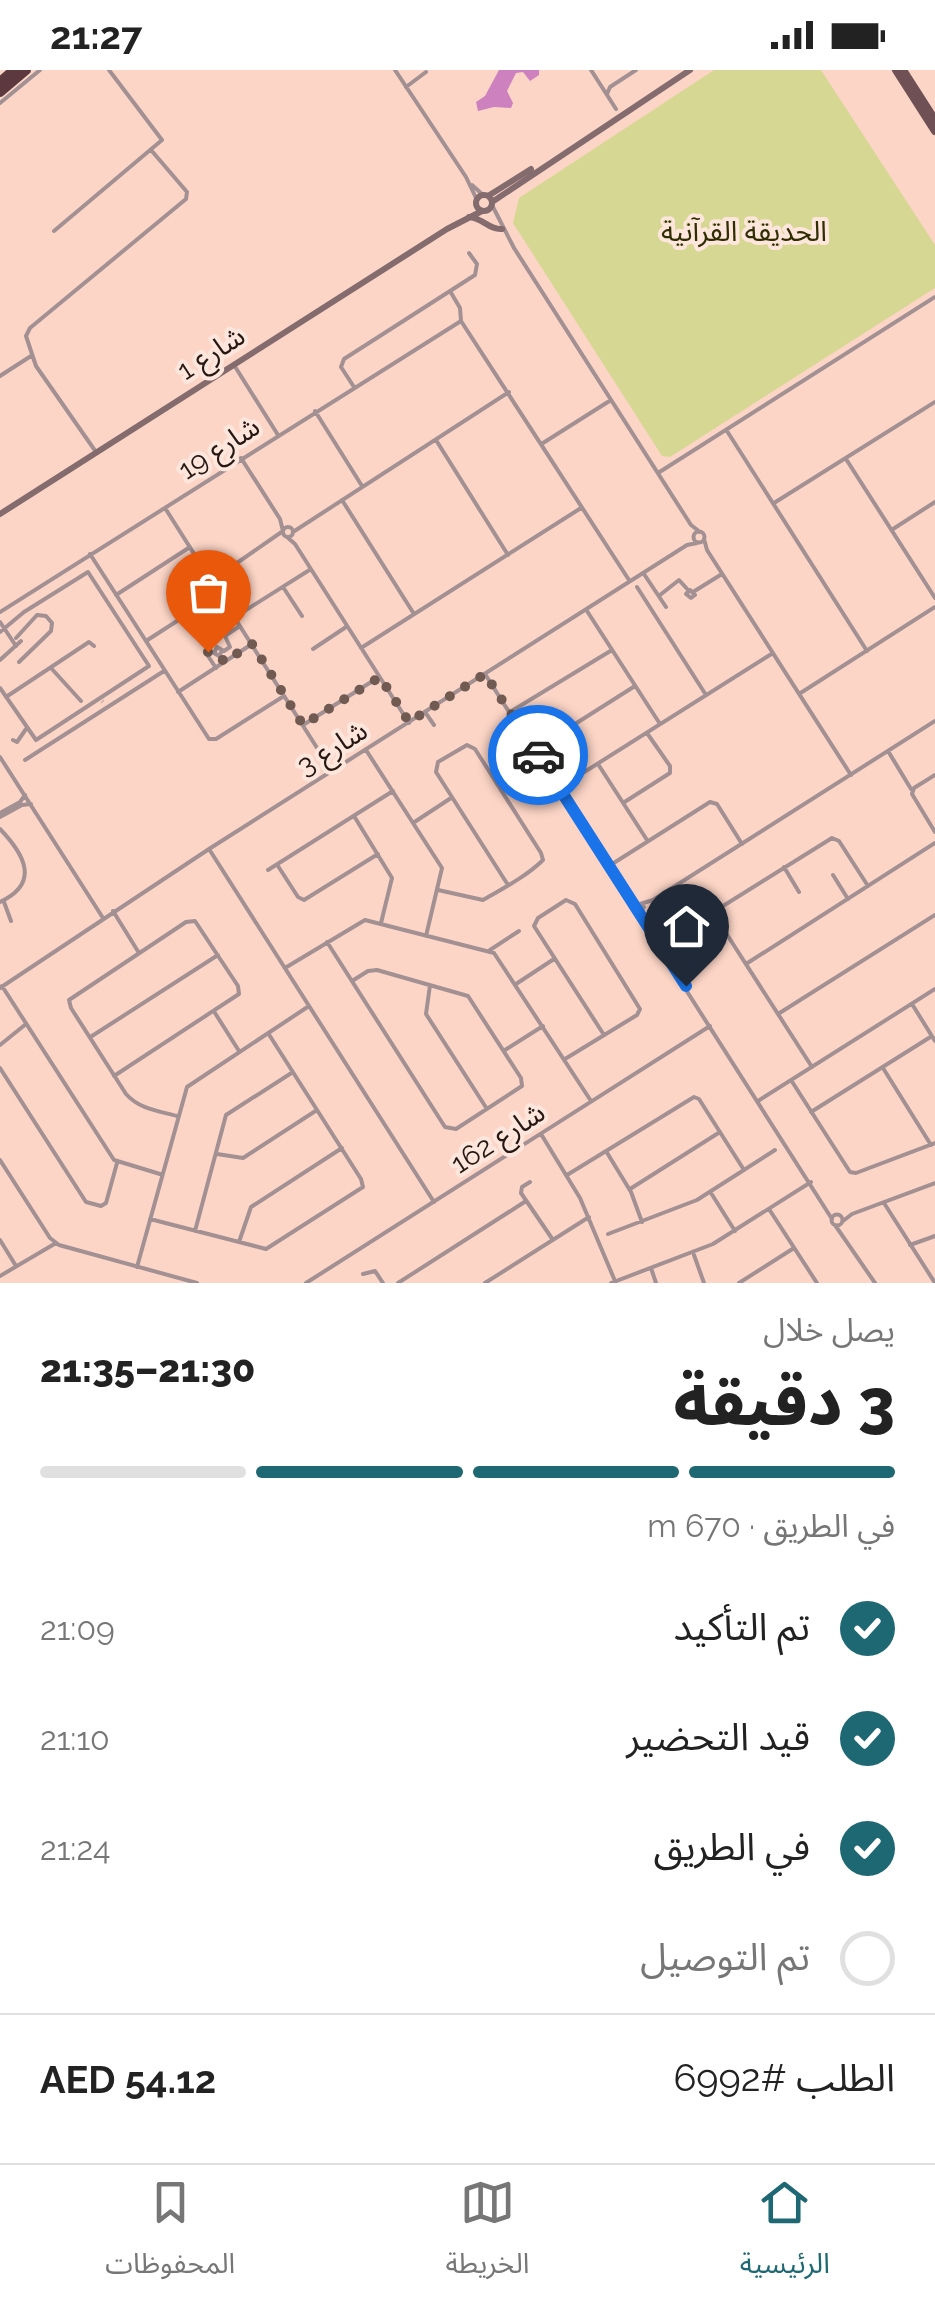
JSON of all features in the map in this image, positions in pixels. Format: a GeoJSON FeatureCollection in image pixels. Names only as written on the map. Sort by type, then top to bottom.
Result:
{"type":"FeatureCollection","features":[{"type":"Feature","properties":{"kind":"highway"},"geometry":{"type":"LineString","coordinates":[[0,82],[14,70]]}},
{"type":"Feature","properties":{"kind":"highway"},"geometry":{"type":"LineString","coordinates":[[0,92],[26,70]]}},
{"type":"Feature","properties":{"kind":"main road"},"geometry":{"type":"LineString","coordinates":[[899,70],[935,125]]}},
{"type":"Feature","properties":{"kind":"street"},"geometry":{"type":"LineString","coordinates":[[0,103],[40,70]]}},
{"type":"Feature","properties":{"kind":"street"},"geometry":{"type":"LineString","coordinates":[[54,230],[161,142],[162,136],[109,70]]}},
{"type":"Feature","properties":{"kind":"street"},"geometry":{"type":"LineString","coordinates":[[395,70],[467,180],[517,247],[850,775]]}},
{"type":"Feature","properties":{"kind":"street"},"geometry":{"type":"LineString","coordinates":[[405,86],[433,70]]}},
{"type":"Feature","properties":{"kind":"street"},"geometry":{"type":"LineString","coordinates":[[591,70],[616,109]]}},
{"type":"Feature","properties":{"kind":"street"},"geometry":{"type":"LineString","coordinates":[[607,94],[636,70]]}},
{"type":"Feature","properties":{"kind":"street","name":"شارع 1"},"geometry":{"type":"LineString","coordinates":[[446,229],[540,173],[686,70]]}},
{"type":"Feature","properties":{"kind":"street","name":"شارع 1"},"geometry":{"type":"LineString","coordinates":[[0,514],[446,229],[686,70]]}},
{"type":"Feature","properties":{"kind":"street"},"geometry":{"type":"LineString","coordinates":[[602,88],[610,88]]}},
{"type":"Feature","properties":{"kind":"street"},"geometry":{"type":"LineString","coordinates":[[96,453],[31,356],[26,336],[28,330],[186,199],[186,192],[151,150]]}},
{"type":"Feature","properties":{"kind":"street"},"geometry":{"type":"LineString","coordinates":[[468,217],[481,219],[493,229],[502,228]]}},
{"type":"Feature","properties":{"kind":"street"},"geometry":{"type":"LineString","coordinates":[[354,387],[342,368],[344,359],[477,272],[477,264],[469,253]]}},
{"type":"Feature","properties":{"kind":"street"},"geometry":{"type":"LineString","coordinates":[[450,291],[460,308],[461,321],[630,582]]}},
{"type":"Feature","properties":{"kind":"street"},"geometry":{"type":"LineString","coordinates":[[658,473],[934,300]]}},
{"type":"Feature","properties":{"kind":"street","name":"شارع 19"},"geometry":{"type":"LineString","coordinates":[[0,612],[461,321]]}},
{"type":"Feature","properties":{"kind":"street"},"geometry":{"type":"LineString","coordinates":[[0,376],[31,356]]}},
{"type":"Feature","properties":{"kind":"street"},"geometry":{"type":"LineString","coordinates":[[234,365],[278,434]]}},
{"type":"Feature","properties":{"kind":"street"},"geometry":{"type":"LineString","coordinates":[[211,580],[509,392]]}},
{"type":"Feature","properties":{"kind":"street"},"geometry":{"type":"LineString","coordinates":[[542,444],[611,400]]}},
{"type":"Feature","properties":{"kind":"street"},"geometry":{"type":"LineString","coordinates":[[774,504],[935,402]]}},
{"type":"Feature","properties":{"kind":"street"},"geometry":{"type":"LineString","coordinates":[[315,411],[362,486]]}},
{"type":"Feature","properties":{"kind":"street"},"geometry":{"type":"LineString","coordinates":[[726,430],[867,651]]}},
{"type":"Feature","properties":{"kind":"street"},"geometry":{"type":"LineString","coordinates":[[435,439],[508,554]]}},
{"type":"Feature","properties":{"kind":"street"},"geometry":{"type":"LineString","coordinates":[[640,445],[647,441]]}},
{"type":"Feature","properties":{"kind":"street"},"geometry":{"type":"LineString","coordinates":[[241,458],[409,722]]}},
{"type":"Feature","properties":{"kind":"street"},"geometry":{"type":"LineString","coordinates":[[846,458],[935,598]]}},
{"type":"Feature","properties":{"kind":"street"},"geometry":{"type":"LineString","coordinates":[[341,499],[414,614]]}},
{"type":"Feature","properties":{"kind":"street"},"geometry":{"type":"LineString","coordinates":[[892,530],[935,502]]}},
{"type":"Feature","properties":{"kind":"street"},"geometry":{"type":"LineString","coordinates":[[164,507],[326,762]]}},
{"type":"Feature","properties":{"kind":"street"},"geometry":{"type":"LineString","coordinates":[[361,648],[583,507]]}},
{"type":"Feature","properties":{"kind":"street"},"geometry":{"type":"LineString","coordinates":[[696,535],[700,542]]}},
{"type":"Feature","properties":{"kind":"street","name":"شارع 3"},"geometry":{"type":"LineString","coordinates":[[1,987],[209,849],[687,545],[696,535]]}},
{"type":"Feature","properties":{"kind":"street","name":"شارع 3"},"geometry":{"type":"LineString","coordinates":[[687,545],[700,542]]}},
{"type":"Feature","properties":{"kind":"street"},"geometry":{"type":"LineString","coordinates":[[116,594],[190,547]]}},
{"type":"Feature","properties":{"kind":"street"},"geometry":{"type":"LineString","coordinates":[[90,554],[210,740],[284,696]]}},
{"type":"Feature","properties":{"kind":"street"},"geometry":{"type":"LineString","coordinates":[[234,618],[311,569]]}},
{"type":"Feature","properties":{"kind":"street"},"geometry":{"type":"LineString","coordinates":[[2,630],[39,602],[89,573],[149,666],[25,760]]}},
{"type":"Feature","properties":{"kind":"street"},"geometry":{"type":"LineString","coordinates":[[643,573],[666,607]]}},
{"type":"Feature","properties":{"kind":"street"},"geometry":{"type":"LineString","coordinates":[[660,596],[678,580],[691,591],[722,574]]}},
{"type":"Feature","properties":{"kind":"street"},"geometry":{"type":"LineString","coordinates":[[283,587],[302,616]]}},
{"type":"Feature","properties":{"kind":"street"},"geometry":{"type":"LineString","coordinates":[[638,587],[706,695]]}},
{"type":"Feature","properties":{"kind":"street"},"geometry":{"type":"LineString","coordinates":[[146,641],[220,594]]}},
{"type":"Feature","properties":{"kind":"street"},"geometry":{"type":"LineString","coordinates":[[799,694],[935,608]]}},
{"type":"Feature","properties":{"kind":"street"},"geometry":{"type":"LineString","coordinates":[[586,610],[660,724]]}},
{"type":"Feature","properties":{"kind":"street"},"geometry":{"type":"LineString","coordinates":[[0,660],[38,615],[47,617],[52,630],[19,662]]}},
{"type":"Feature","properties":{"kind":"street"},"geometry":{"type":"LineString","coordinates":[[0,622],[2,630],[38,655]]}},
{"type":"Feature","properties":{"kind":"street"},"geometry":{"type":"LineString","coordinates":[[214,654],[230,646],[225,636],[240,626]]}},
{"type":"Feature","properties":{"kind":"street"},"geometry":{"type":"LineString","coordinates":[[312,649],[348,626]]}},
{"type":"Feature","properties":{"kind":"street"},"geometry":{"type":"LineString","coordinates":[[6,696],[89,642],[94,646]]}},
{"type":"Feature","properties":{"kind":"street"},"geometry":{"type":"LineString","coordinates":[[178,692],[252,644]]}},
{"type":"Feature","properties":{"kind":"street"},"geometry":{"type":"LineString","coordinates":[[510,712],[612,650]]}},
{"type":"Feature","properties":{"kind":"street"},"geometry":{"type":"LineString","coordinates":[[559,788],[773,653]]}},
{"type":"Feature","properties":{"kind":"street"},"geometry":{"type":"LineString","coordinates":[[214,654],[224,662]]}},
{"type":"Feature","properties":{"kind":"street"},"geometry":{"type":"LineString","coordinates":[[214,654],[216,668]]}},
{"type":"Feature","properties":{"kind":"street"},"geometry":{"type":"LineString","coordinates":[[50,667],[81,701]]}},
{"type":"Feature","properties":{"kind":"street"},"geometry":{"type":"LineString","coordinates":[[0,688],[32,739],[39,740],[164,671]]}},
{"type":"Feature","properties":{"kind":"street"},"geometry":{"type":"LineString","coordinates":[[485,674],[875,1283]]}},
{"type":"Feature","properties":{"kind":"street"},"geometry":{"type":"LineString","coordinates":[[303,725],[380,677]]}},
{"type":"Feature","properties":{"kind":"street"},"geometry":{"type":"LineString","coordinates":[[534,750],[636,686]]}},
{"type":"Feature","properties":{"kind":"street"},"geometry":{"type":"LineString","coordinates":[[425,712],[434,725]]}},
{"type":"Feature","properties":{"kind":"street"},"geometry":{"type":"LineString","coordinates":[[636,911],[640,904],[935,721]]}},
{"type":"Feature","properties":{"kind":"street"},"geometry":{"type":"LineString","coordinates":[[13,740],[18,742],[26,729]]}},
{"type":"Feature","properties":{"kind":"street"},"geometry":{"type":"LineString","coordinates":[[624,803],[670,771],[647,733]]}},
{"type":"Feature","properties":{"kind":"street"},"geometry":{"type":"LineString","coordinates":[[438,890],[480,900],[508,884],[542,860],[541,852],[471,745],[464,745],[436,767],[508,884]]}},
{"type":"Feature","properties":{"kind":"street"},"geometry":{"type":"LineString","coordinates":[[366,750],[442,868],[426,936]]}},
{"type":"Feature","properties":{"kind":"street"},"geometry":{"type":"LineString","coordinates":[[888,751],[935,832]]}},
{"type":"Feature","properties":{"kind":"street"},"geometry":{"type":"LineString","coordinates":[[0,756],[103,918]]}},
{"type":"Feature","properties":{"kind":"street"},"geometry":{"type":"LineString","coordinates":[[598,764],[648,841]]}},
{"type":"Feature","properties":{"kind":"street"},"geometry":{"type":"LineString","coordinates":[[912,790],[935,775]]}},
{"type":"Feature","properties":{"kind":"street"},"geometry":{"type":"LineString","coordinates":[[268,870],[393,792]]}},
{"type":"Feature","properties":{"kind":"street"},"geometry":{"type":"LineString","coordinates":[[0,815],[25,795]]}},
{"type":"Feature","properties":{"kind":"street"},"geometry":{"type":"LineString","coordinates":[[413,823],[452,798]]}},
{"type":"Feature","properties":{"kind":"street"},"geometry":{"type":"LineString","coordinates":[[609,866],[712,802],[742,844]]}},
{"type":"Feature","properties":{"kind":"street"},"geometry":{"type":"LineString","coordinates":[[0,815],[31,804]]}},
{"type":"Feature","properties":{"kind":"street"},"geometry":{"type":"LineString","coordinates":[[354,816],[392,882],[381,923]]}},
{"type":"Feature","properties":{"kind":"street"},"geometry":{"type":"LineString","coordinates":[[0,830],[20,853],[25,872],[19,889],[2,901],[11,921]]}},
{"type":"Feature","properties":{"kind":"street"},"geometry":{"type":"LineString","coordinates":[[812,1067],[717,913],[835,838],[868,886]]}},
{"type":"Feature","properties":{"kind":"street"},"geometry":{"type":"LineString","coordinates":[[746,964],[935,843]]}},
{"type":"Feature","properties":{"kind":"street"},"geometry":{"type":"LineString","coordinates":[[209,849],[434,1202]]}},
{"type":"Feature","properties":{"kind":"street"},"geometry":{"type":"LineString","coordinates":[[277,864],[304,900],[378,854]]}},
{"type":"Feature","properties":{"kind":"street"},"geometry":{"type":"LineString","coordinates":[[784,867],[799,892]]}},
{"type":"Feature","properties":{"kind":"street"},"geometry":{"type":"LineString","coordinates":[[833,874],[848,898]]}},
{"type":"Feature","properties":{"kind":"street"},"geometry":{"type":"LineString","coordinates":[[628,896],[640,904],[646,922]]}},
{"type":"Feature","properties":{"kind":"street"},"geometry":{"type":"LineString","coordinates":[[564,1060],[604,1035],[633,1016],[640,1010],[570,900],[534,922],[604,1035]]}},
{"type":"Feature","properties":{"kind":"street"},"geometry":{"type":"LineString","coordinates":[[636,911],[644,910],[652,900]]}},
{"type":"Feature","properties":{"kind":"street"},"geometry":{"type":"LineString","coordinates":[[113,912],[139,953]]}},
{"type":"Feature","properties":{"kind":"street"},"geometry":{"type":"LineString","coordinates":[[778,1014],[935,914]]}},
{"type":"Feature","properties":{"kind":"street"},"geometry":{"type":"LineString","coordinates":[[114,1076],[238,997],[240,992],[198,923],[192,920],[139,953],[71,996],[69,1004],[114,1076],[134,1103],[178,1116]]}},
{"type":"Feature","properties":{"kind":"street"},"geometry":{"type":"LineString","coordinates":[[285,968],[362,920],[498,956]]}},
{"type":"Feature","properties":{"kind":"street"},"geometry":{"type":"LineString","coordinates":[[486,951],[519,931]]}},
{"type":"Feature","properties":{"kind":"street"},"geometry":{"type":"LineString","coordinates":[[326,942],[445,1127],[456,1129],[518,1090],[522,1080],[470,998],[374,970],[352,981]]}},
{"type":"Feature","properties":{"kind":"street"},"geometry":{"type":"LineString","coordinates":[[497,946],[498,956],[591,1102]]}},
{"type":"Feature","properties":{"kind":"street"},"geometry":{"type":"LineString","coordinates":[[90,1037],[218,955]]}},
{"type":"Feature","properties":{"kind":"street"},"geometry":{"type":"LineString","coordinates":[[516,984],[555,959]]}},
{"type":"Feature","properties":{"kind":"street"},"geometry":{"type":"LineString","coordinates":[[430,984],[426,1014],[487,1109]]}},
{"type":"Feature","properties":{"kind":"street"},"geometry":{"type":"LineString","coordinates":[[1,987],[117,1162],[162,1174]]}},
{"type":"Feature","properties":{"kind":"street"},"geometry":{"type":"LineString","coordinates":[[758,1101],[935,989]]}},
{"type":"Feature","properties":{"kind":"street"},"geometry":{"type":"LineString","coordinates":[[811,1112],[934,1038],[912,1004]]}},
{"type":"Feature","properties":{"kind":"street"},"geometry":{"type":"LineString","coordinates":[[137,1267],[186,1087],[309,1006]]}},
{"type":"Feature","properties":{"kind":"street"},"geometry":{"type":"LineString","coordinates":[[214,1012],[239,1051]]}},
{"type":"Feature","properties":{"kind":"street"},"geometry":{"type":"LineString","coordinates":[[0,1045],[26,1024]]}},
{"type":"Feature","properties":{"kind":"street"},"geometry":{"type":"LineString","coordinates":[[504,1051],[543,1026]]}},
{"type":"Feature","properties":{"kind":"street","name":"شارع 162"},"geometry":{"type":"LineString","coordinates":[[306,1283],[710,1026]]}},
{"type":"Feature","properties":{"kind":"street"},"geometry":{"type":"LineString","coordinates":[[150,1219],[269,1248],[361,1190],[363,1182],[268,1033]]}},
{"type":"Feature","properties":{"kind":"street"},"geometry":{"type":"LineString","coordinates":[[791,1080],[850,1172],[856,1173],[933,1144],[882,1067]]}},
{"type":"Feature","properties":{"kind":"street"},"geometry":{"type":"LineString","coordinates":[[0,1068],[86,1202],[101,1206],[106,1203],[117,1162]]}},
{"type":"Feature","properties":{"kind":"street"},"geometry":{"type":"LineString","coordinates":[[195,1231],[226,1115],[293,1072]]}},
{"type":"Feature","properties":{"kind":"street"},"geometry":{"type":"LineString","coordinates":[[567,1175],[694,1096],[744,1170]]}},
{"type":"Feature","properties":{"kind":"street"},"geometry":{"type":"LineString","coordinates":[[215,1154],[243,1158],[317,1110]]}},
{"type":"Feature","properties":{"kind":"street"},"geometry":{"type":"LineString","coordinates":[[630,1190],[720,1132]]}},
{"type":"Feature","properties":{"kind":"street"},"geometry":{"type":"LineString","coordinates":[[541,1134],[588,1217],[613,1282],[693,1252],[735,1231],[811,1182]]}},
{"type":"Feature","properties":{"kind":"street"},"geometry":{"type":"LineString","coordinates":[[238,1243],[251,1206],[342,1148]]}},
{"type":"Feature","properties":{"kind":"street"},"geometry":{"type":"LineString","coordinates":[[608,1234],[682,1207],[775,1150]]}},
{"type":"Feature","properties":{"kind":"street"},"geometry":{"type":"LineString","coordinates":[[606,1151],[630,1190],[642,1222]]}},
{"type":"Feature","properties":{"kind":"street"},"geometry":{"type":"LineString","coordinates":[[0,1160],[56,1243],[197,1283]]}},
{"type":"Feature","properties":{"kind":"street"},"geometry":{"type":"LineString","coordinates":[[530,1182],[521,1189],[552,1240]]}},
{"type":"Feature","properties":{"kind":"street"},"geometry":{"type":"LineString","coordinates":[[838,1222],[935,1184]]}},
{"type":"Feature","properties":{"kind":"street"},"geometry":{"type":"LineString","coordinates":[[710,1192],[735,1231]]}},
{"type":"Feature","properties":{"kind":"street"},"geometry":{"type":"LineString","coordinates":[[398,1283],[526,1201]]}},
{"type":"Feature","properties":{"kind":"street"},"geometry":{"type":"LineString","coordinates":[[884,1203],[935,1283]]}},
{"type":"Feature","properties":{"kind":"street"},"geometry":{"type":"LineString","coordinates":[[827,1207],[838,1214],[852,1214]]}},
{"type":"Feature","properties":{"kind":"street"},"geometry":{"type":"LineString","coordinates":[[769,1209],[816,1283]]}},
{"type":"Feature","properties":{"kind":"street"},"geometry":{"type":"LineString","coordinates":[[838,1214],[838,1222]]}},
{"type":"Feature","properties":{"kind":"street"},"geometry":{"type":"LineString","coordinates":[[489,1282],[588,1217]]}},
{"type":"Feature","properties":{"kind":"street"},"geometry":{"type":"LineString","coordinates":[[910,1245],[935,1236]]}},
{"type":"Feature","properties":{"kind":"street"},"geometry":{"type":"LineString","coordinates":[[0,1240],[16,1266]]}},
{"type":"Feature","properties":{"kind":"street"},"geometry":{"type":"LineString","coordinates":[[0,1276],[56,1243]]}},
{"type":"Feature","properties":{"kind":"street"},"geometry":{"type":"LineString","coordinates":[[739,1283],[794,1248]]}},
{"type":"Feature","properties":{"kind":"street"},"geometry":{"type":"LineString","coordinates":[[693,1252],[704,1283]]}},
{"type":"Feature","properties":{"kind":"street"},"geometry":{"type":"LineString","coordinates":[[651,1268],[656,1283]]}},
{"type":"Feature","properties":{"kind":"street"},"geometry":{"type":"LineString","coordinates":[[363,1274],[375,1271],[383,1283]]}},
{"type":"Feature","properties":{"kind":"street"},"geometry":{"type":"LineString","coordinates":[[320,1275],[325,1283]]}},
{"type":"Feature","properties":{"kind":"green space","name":"الحديقة القرآنية"},"geometry":{"type":"Polygon","coordinates":[[[714,70],[821,70],[935,245],[935,288],[670,457],[662,456],[513,223],[519,198],[714,70]]]}},
{"type":"Feature","properties":{"kind":"shaded area"},"geometry":{"type":"Polygon","coordinates":[[[499,70],[539,70],[539,75],[530,81],[523,72],[516,73],[507,91],[513,103],[511,108],[478,111],[476,102],[485,96],[499,70]]]}},
{"type":"Feature","properties":{"kind":"way so far"},"geometry":{"type":"LineString","coordinates":[[208,652],[220,655],[224,662],[252,644],[303,725],[380,677],[409,722],[485,674],[538,755]]}},
{"type":"Feature","properties":{"kind":"route"},"geometry":{"type":"LineString","coordinates":[[538,755],[635,912],[646,922],[686,986]]}}]}
